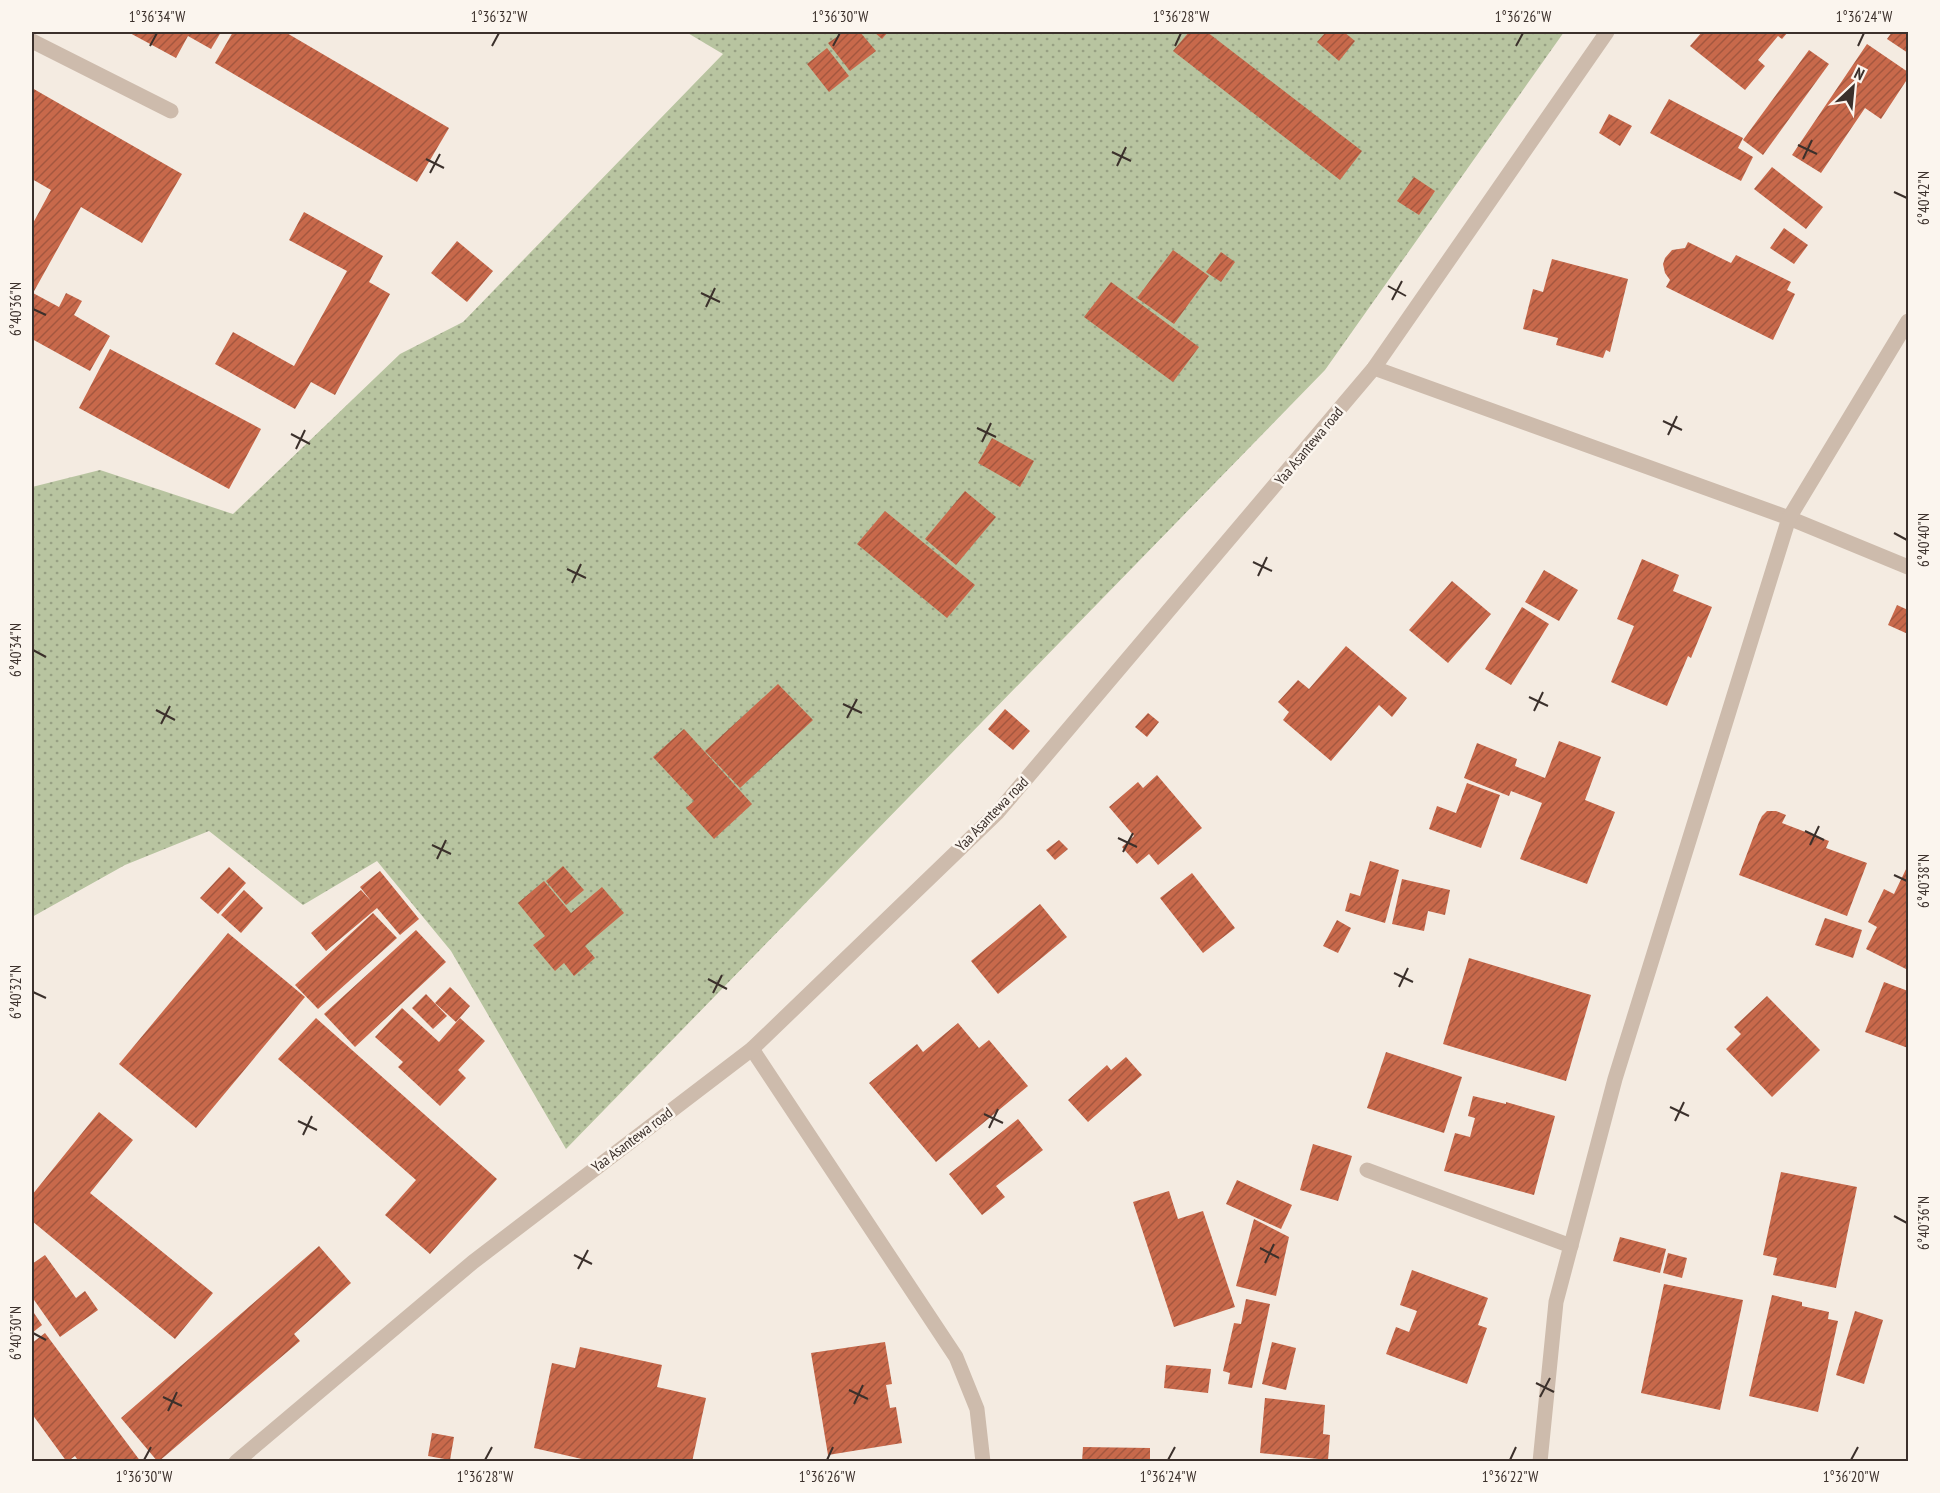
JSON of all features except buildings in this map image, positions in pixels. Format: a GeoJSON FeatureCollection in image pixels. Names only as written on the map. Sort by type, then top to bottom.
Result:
{"type":"FeatureCollection","features":[{"type":"Feature","properties":{"kind":"street","name":"Yaa Asantewa road"},"geometry":{"type":"LineString","coordinates":[[236,1461],[252,1457],[472,1262],[752,1049],[998,812],[1374,368],[1600,35]]}},
{"type":"Feature","properties":{"kind":"street"},"geometry":{"type":"LineString","coordinates":[[32,41],[171,111]]}},
{"type":"Feature","properties":{"kind":"street"},"geometry":{"type":"LineString","coordinates":[[1540,1461],[1556,1302],[1615,1079],[1789,518],[1908,321]]}},
{"type":"Feature","properties":{"kind":"street"},"geometry":{"type":"LineString","coordinates":[[1374,368],[1789,518],[1908,567]]}},
{"type":"Feature","properties":{"kind":"street"},"geometry":{"type":"LineString","coordinates":[[752,1049],[956,1357],[977,1409],[983,1461]]}},
{"type":"Feature","properties":{"kind":"street"},"geometry":{"type":"LineString","coordinates":[[1367,1170],[1571,1246]]}},
{"type":"Feature","properties":{"kind":"green space"},"geometry":{"type":"Polygon","coordinates":[[[686,32],[1564,32],[1325,370],[566,1149],[451,951],[377,861],[303,905],[209,831],[125,865],[32,917],[32,487],[100,470],[233,514],[400,354],[463,322],[723,54],[686,32]]]}}]}
